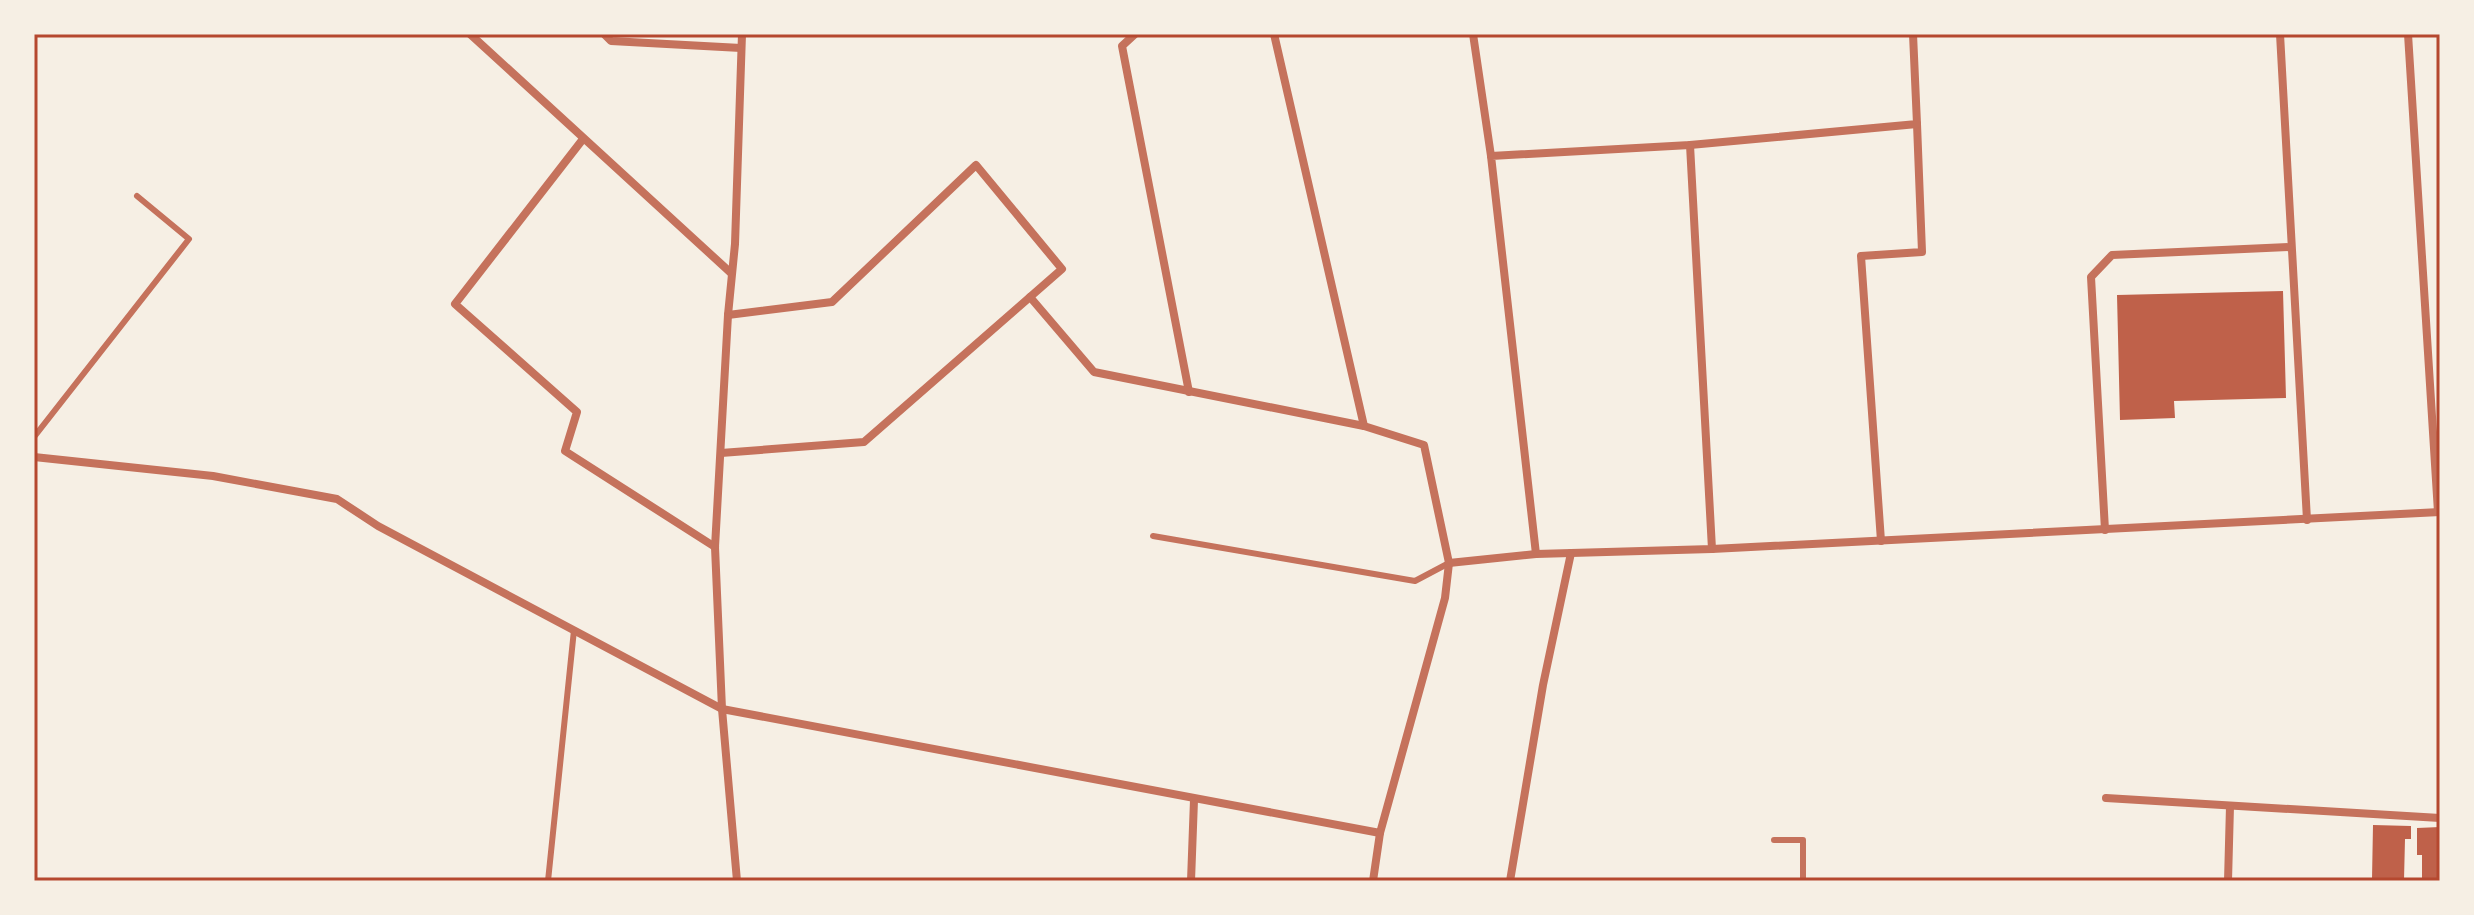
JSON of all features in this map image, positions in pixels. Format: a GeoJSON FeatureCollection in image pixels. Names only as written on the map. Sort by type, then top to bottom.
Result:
{"type":"FeatureCollection","features":[{"type":"Feature","properties":{"kind":"street"},"geometry":{"type":"LineString","coordinates":[[470,34],[731,273]]}},
{"type":"Feature","properties":{"kind":"street"},"geometry":{"type":"LineString","coordinates":[[604,34],[611,41],[741,48]]}},
{"type":"Feature","properties":{"kind":"street"},"geometry":{"type":"LineString","coordinates":[[737,881],[722,709],[715,547],[735,244],[742,34]]}},
{"type":"Feature","properties":{"kind":"street"},"geometry":{"type":"LineString","coordinates":[[1135,34],[1122,46],[1189,392]]}},
{"type":"Feature","properties":{"kind":"street"},"geometry":{"type":"LineString","coordinates":[[1274,34],[1364,426]]}},
{"type":"Feature","properties":{"kind":"street"},"geometry":{"type":"LineString","coordinates":[[1473,34],[1491,156],[1536,554]]}},
{"type":"Feature","properties":{"kind":"street"},"geometry":{"type":"LineString","coordinates":[[1881,541],[1861,256],[1922,252],[1913,34]]}},
{"type":"Feature","properties":{"kind":"street"},"geometry":{"type":"LineString","coordinates":[[2280,34],[2307,520]]}},
{"type":"Feature","properties":{"kind":"street"},"geometry":{"type":"LineString","coordinates":[[1449,563],[1536,554],[1712,549],[2439,512],[2408,34]]}},
{"type":"Feature","properties":{"kind":"street"},"geometry":{"type":"LineString","coordinates":[[1491,156],[1690,145],[1917,124]]}},
{"type":"Feature","properties":{"kind":"street"},"geometry":{"type":"LineString","coordinates":[[583,139],[455,304],[577,412],[565,451],[715,547]]}},
{"type":"Feature","properties":{"kind":"street"},"geometry":{"type":"LineString","coordinates":[[1690,145],[1712,549]]}},
{"type":"Feature","properties":{"kind":"street"},"geometry":{"type":"LineString","coordinates":[[721,453],[864,442],[1062,269],[976,165],[832,302],[728,315]]}},
{"type":"Feature","properties":{"kind":"street"},"geometry":{"type":"LineString","coordinates":[[2105,530],[2091,277],[2112,255],[2290,247]]}},
{"type":"Feature","properties":{"kind":"street"},"geometry":{"type":"LineString","coordinates":[[1030,297],[1094,372],[1364,426],[1424,445],[1449,563],[1445,598],[1380,833],[1373,881]]}},
{"type":"Feature","properties":{"kind":"street"},"geometry":{"type":"LineString","coordinates":[[34,457],[213,476],[337,499],[378,526],[722,709],[1380,833]]}},
{"type":"Feature","properties":{"kind":"street"},"geometry":{"type":"LineString","coordinates":[[1510,881],[1543,685],[1571,553]]}},
{"type":"Feature","properties":{"kind":"street"},"geometry":{"type":"LineString","coordinates":[[2106,798],[2440,818]]}},
{"type":"Feature","properties":{"kind":"street"},"geometry":{"type":"LineString","coordinates":[[1191,881],[1194,800]]}},
{"type":"Feature","properties":{"kind":"street"},"geometry":{"type":"LineString","coordinates":[[2228,881],[2230,806]]}},
{"type":"Feature","properties":{"kind":"lane"},"geometry":{"type":"LineString","coordinates":[[34,437],[189,239],[137,196]]}},
{"type":"Feature","properties":{"kind":"lane"},"geometry":{"type":"LineString","coordinates":[[1153,536],[1415,581],[1449,563]]}},
{"type":"Feature","properties":{"kind":"lane"},"geometry":{"type":"LineString","coordinates":[[548,881],[574,630]]}},
{"type":"Feature","properties":{"kind":"lane"},"geometry":{"type":"LineString","coordinates":[[1774,840],[1803,840],[1803,881]]}},
{"type":"Feature","properties":{"kind":"building"},"geometry":{"type":"Polygon","coordinates":[[[2283,291],[2286,398],[2174,401],[2175,418],[2120,420],[2117,295],[2283,291]]]}},
{"type":"Feature","properties":{"kind":"building"},"geometry":{"type":"Polygon","coordinates":[[[2373,825],[2411,826],[2411,839],[2405,839],[2404,880],[2372,879],[2373,825]]]}},
{"type":"Feature","properties":{"kind":"building"},"geometry":{"type":"Polygon","coordinates":[[[2440,827],[2438,881],[2422,881],[2422,855],[2417,855],[2417,828],[2440,827]]]}}]}
